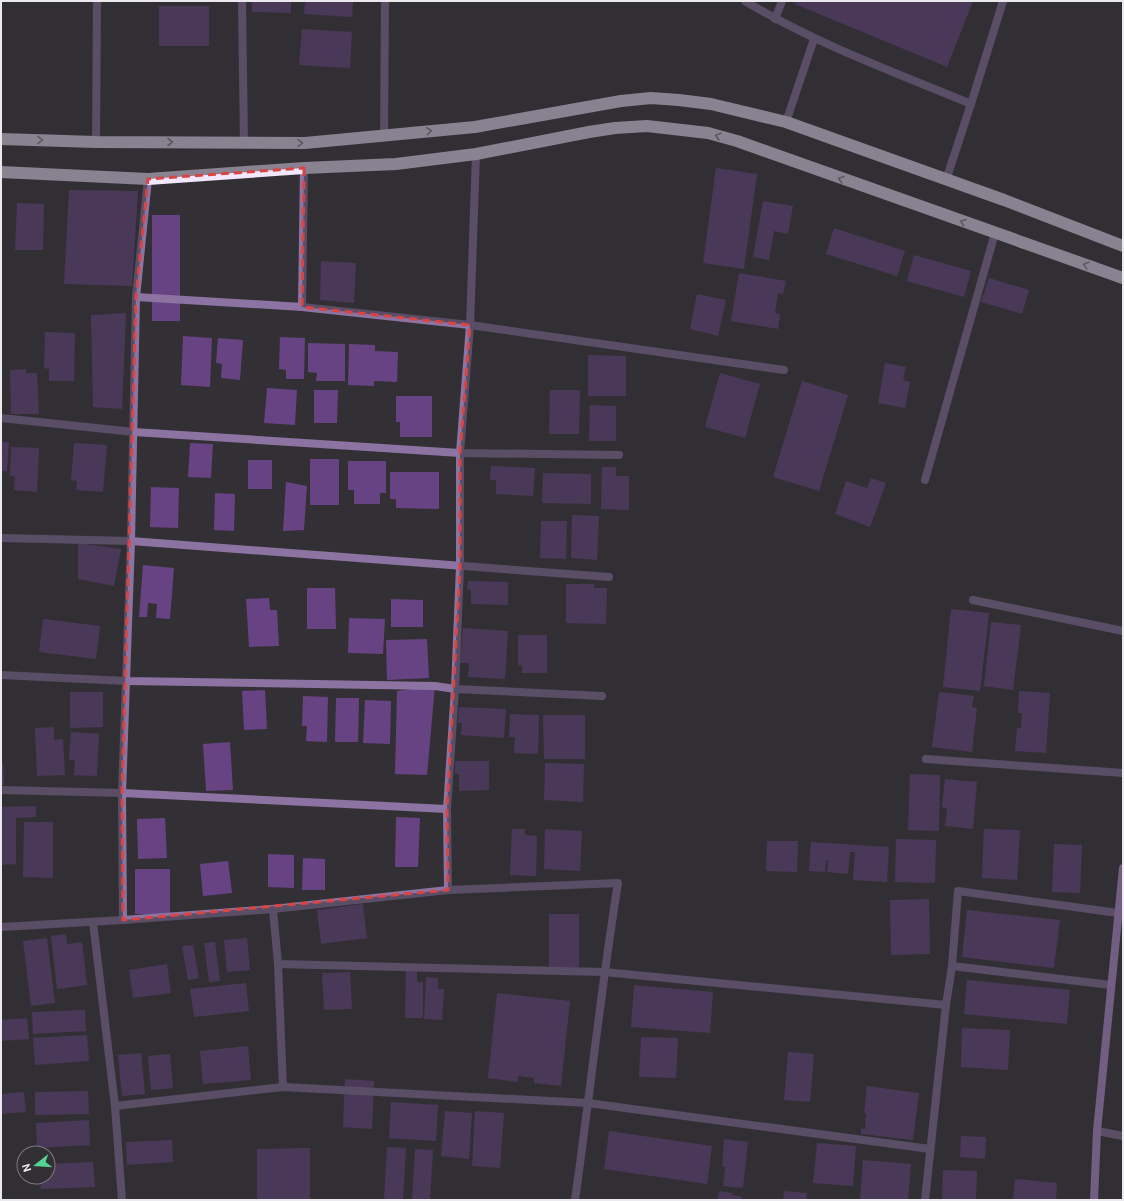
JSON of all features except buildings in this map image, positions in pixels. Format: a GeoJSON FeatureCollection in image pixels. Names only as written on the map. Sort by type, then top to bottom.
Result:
{"type":"FeatureCollection","features":[{"type":"Feature","properties":{"kind":"highway"},"geometry":{"type":"LineString","coordinates":[[1,139],[96,142],[305,143],[475,127],[594,105],[651,98],[679,100],[710,104],[786,122],[1004,200],[1123,246]]}},
{"type":"Feature","properties":{"kind":"highway"},"geometry":{"type":"LineString","coordinates":[[1,172],[148,178],[396,164],[476,154],[567,135],[615,128],[647,126],[679,129],[708,133],[737,142],[1123,278]]}},
{"type":"Feature","properties":{"kind":"street"},"geometry":{"type":"LineString","coordinates":[[96,142],[97,1]]}},
{"type":"Feature","properties":{"kind":"street"},"geometry":{"type":"LineString","coordinates":[[242,1],[244,143]]}},
{"type":"Feature","properties":{"kind":"street"},"geometry":{"type":"LineString","coordinates":[[384,136],[385,1]]}},
{"type":"Feature","properties":{"kind":"street"},"geometry":{"type":"LineString","coordinates":[[745,1],[775,19],[814,39],[971,104]]}},
{"type":"Feature","properties":{"kind":"street"},"geometry":{"type":"LineString","coordinates":[[775,19],[782,1]]}},
{"type":"Feature","properties":{"kind":"street"},"geometry":{"type":"LineString","coordinates":[[946,180],[1003,1]]}},
{"type":"Feature","properties":{"kind":"street"},"geometry":{"type":"LineString","coordinates":[[786,122],[814,39]]}},
{"type":"Feature","properties":{"kind":"street"},"geometry":{"type":"LineString","coordinates":[[448,890],[447,809],[455,689],[460,566],[460,453],[470,325],[476,154]]}},
{"type":"Feature","properties":{"kind":"street"},"geometry":{"type":"LineString","coordinates":[[302,307],[304,168]]}},
{"type":"Feature","properties":{"kind":"street"},"geometry":{"type":"LineString","coordinates":[[123,920],[122,793],[131,541],[136,297],[148,178]]}},
{"type":"Feature","properties":{"kind":"street"},"geometry":{"type":"LineString","coordinates":[[925,480],[995,233]]}},
{"type":"Feature","properties":{"kind":"street"},"geometry":{"type":"LineString","coordinates":[[136,297],[302,307],[470,325],[784,370]]}},
{"type":"Feature","properties":{"kind":"street"},"geometry":{"type":"LineString","coordinates":[[1,418],[134,432],[460,453],[619,456]]}},
{"type":"Feature","properties":{"kind":"street"},"geometry":{"type":"LineString","coordinates":[[1,538],[131,541],[609,577]]}},
{"type":"Feature","properties":{"kind":"street"},"geometry":{"type":"LineString","coordinates":[[973,600],[1123,631]]}},
{"type":"Feature","properties":{"kind":"street"},"geometry":{"type":"LineString","coordinates":[[1,675],[126,681],[435,686],[455,689],[602,696]]}},
{"type":"Feature","properties":{"kind":"street"},"geometry":{"type":"LineString","coordinates":[[926,759],[1123,773]]}},
{"type":"Feature","properties":{"kind":"street"},"geometry":{"type":"LineString","coordinates":[[1,790],[122,793],[447,809]]}},
{"type":"Feature","properties":{"kind":"street"},"geometry":{"type":"LineString","coordinates":[[1094,1200],[1097,1131],[1123,868]]}},
{"type":"Feature","properties":{"kind":"street"},"geometry":{"type":"LineString","coordinates":[[1,927],[273,909],[448,890],[618,883],[604,972],[575,1200]]}},
{"type":"Feature","properties":{"kind":"street"},"geometry":{"type":"LineString","coordinates":[[925,1200],[946,1005],[952,966],[958,891],[1118,913]]}},
{"type":"Feature","properties":{"kind":"street"},"geometry":{"type":"LineString","coordinates":[[273,909],[278,964],[283,1087]]}},
{"type":"Feature","properties":{"kind":"street"},"geometry":{"type":"LineString","coordinates":[[93,922],[115,1106],[122,1200]]}},
{"type":"Feature","properties":{"kind":"street"},"geometry":{"type":"LineString","coordinates":[[278,964],[604,972],[946,1005]]}},
{"type":"Feature","properties":{"kind":"street"},"geometry":{"type":"LineString","coordinates":[[952,966],[1111,985]]}},
{"type":"Feature","properties":{"kind":"street"},"geometry":{"type":"LineString","coordinates":[[115,1106],[283,1087],[588,1103],[930,1149]]}},
{"type":"Feature","properties":{"kind":"street"},"geometry":{"type":"LineString","coordinates":[[1097,1131],[1123,1136]]}},
{"type":"Feature","properties":{"kind":"highlighted area"},"geometry":{"type":"Polygon","coordinates":[[[304,168],[302,307],[470,325],[460,453],[460,566],[447,809],[448,890],[123,920],[122,793],[136,297],[148,179],[304,168]]]}}]}
